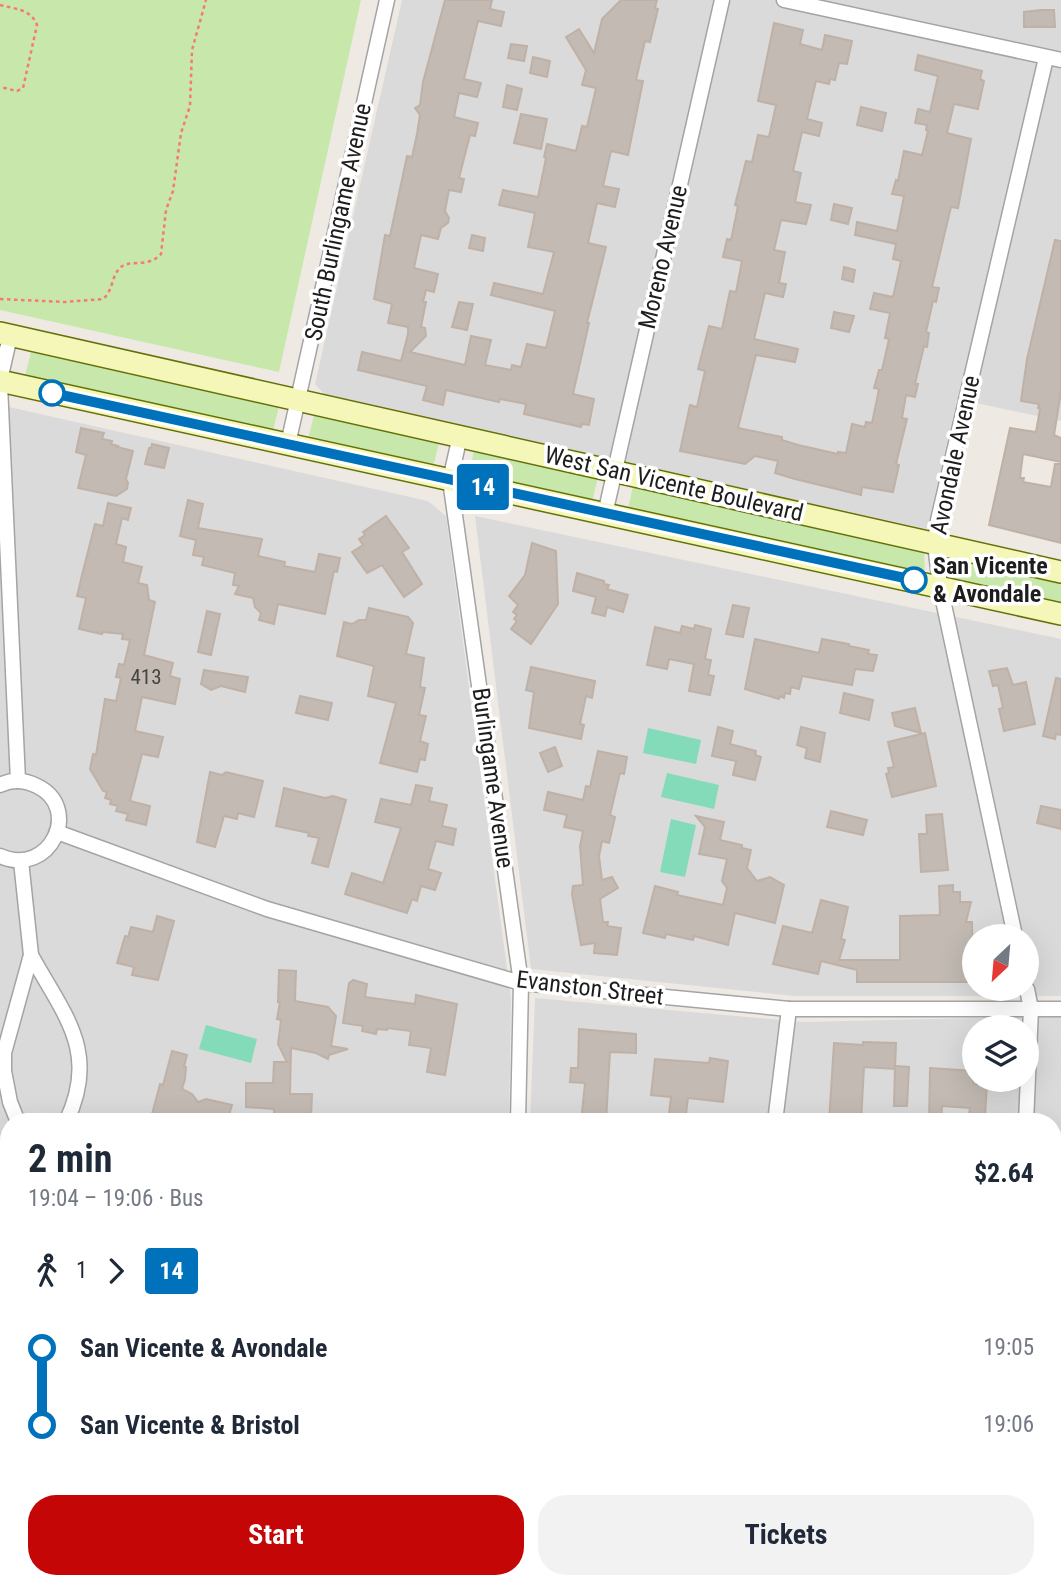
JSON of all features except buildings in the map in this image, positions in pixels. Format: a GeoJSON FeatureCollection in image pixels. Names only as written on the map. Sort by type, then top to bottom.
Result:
{"type":"FeatureCollection","features":[{"type":"Feature","properties":{"kind":"main road","name":"West San Vicente Boulevard"},"geometry":{"type":"LineString","coordinates":[[5,335],[1061,572]]}},
{"type":"Feature","properties":{"kind":"main road","name":"West San Vicente Boulevard"},"geometry":{"type":"LineString","coordinates":[[0,382],[1061,614]]}},
{"type":"Feature","properties":{"kind":"street","name":"South Burlingame Avenue"},"geometry":{"type":"LineString","coordinates":[[288,444],[387,0]]}},
{"type":"Feature","properties":{"kind":"street","name":"Moreno Avenue"},"geometry":{"type":"LineString","coordinates":[[605,514],[722,0]]}},
{"type":"Feature","properties":{"kind":"street"},"geometry":{"type":"LineString","coordinates":[[784,0],[1061,60]]}},
{"type":"Feature","properties":{"kind":"street","name":"Avondale Avenue"},"geometry":{"type":"LineString","coordinates":[[1012,924],[940,586],[935,544],[938,520],[1046,58]]}},
{"type":"Feature","properties":{"kind":"street"},"geometry":{"type":"LineString","coordinates":[[5,335],[0,382],[18,781]]}},
{"type":"Feature","properties":{"kind":"street","name":"Burlingame Avenue"},"geometry":{"type":"LineString","coordinates":[[460,436],[450,480],[521,983],[518,1113]]}},
{"type":"Feature","properties":{"kind":"street"},"geometry":{"type":"LineString","coordinates":[[0,785],[18,781],[30,782],[41,788],[51,797],[59,820],[52,843],[33,859],[21,861],[0,856]]}},
{"type":"Feature","properties":{"kind":"street","name":"Evanston Street"},"geometry":{"type":"LineString","coordinates":[[57,832],[267,909],[521,983],[789,1009],[1061,1009]]}},
{"type":"Feature","properties":{"kind":"street"},"geometry":{"type":"LineString","coordinates":[[14,1113],[4,1070],[4,1053],[31,955],[21,861]]}},
{"type":"Feature","properties":{"kind":"street"},"geometry":{"type":"LineString","coordinates":[[31,955],[75,1034],[81,1059],[80,1080],[70,1113]]}},
{"type":"Feature","properties":{"kind":"street"},"geometry":{"type":"LineString","coordinates":[[1026,1113],[1029,1001]]}},
{"type":"Feature","properties":{"kind":"street"},"geometry":{"type":"LineString","coordinates":[[776,1113],[789,1009]]}},
{"type":"Feature","properties":{"kind":"path"},"geometry":{"type":"LineString","coordinates":[[0,299],[65,302],[103,299],[109,293],[119,269],[124,265],[150,262],[161,254],[166,209],[173,191],[181,133],[190,106],[192,50],[206,0]]}},
{"type":"Feature","properties":{"kind":"path"},"geometry":{"type":"LineString","coordinates":[[0,5],[27,12],[33,16],[37,25],[23,88],[17,90],[0,87]]}},
{"type":"Feature","properties":{"kind":"shaded area"},"geometry":{"type":"Polygon","coordinates":[[[402,0],[1061,0],[1061,421],[957,399],[927,529],[325,395],[315,384],[402,0]]]}},
{"type":"Feature","properties":{"kind":"shaded area"},"geometry":{"type":"Polygon","coordinates":[[[0,405],[428,501],[446,516],[511,998],[509,1113],[0,1113],[0,405]]]}},
{"type":"Feature","properties":{"kind":"shaded area"},"geometry":{"type":"Polygon","coordinates":[[[475,516],[1061,639],[1061,996],[1040,996],[1040,924],[962,924],[962,996],[795,996],[531,969],[475,516]]]}},
{"type":"Feature","properties":{"kind":"shaded area"},"geometry":{"type":"Polygon","coordinates":[[[535,998],[803,1022],[962,1018],[962,1092],[1039,1092],[1039,1017],[1061,1016],[1061,1113],[530,1113],[535,998]]]}},
{"type":"Feature","properties":{"kind":"green space"},"geometry":{"type":"Polygon","coordinates":[[[0,0],[361,0],[279,372],[0,310],[0,0]]]}},
{"type":"Feature","properties":{"kind":"green space"},"geometry":{"type":"Polygon","coordinates":[[[31,352],[279,406],[273,431],[25,376],[31,352]]]}},
{"type":"Feature","properties":{"kind":"green space"},"geometry":{"type":"Polygon","coordinates":[[[314,415],[439,443],[433,467],[308,439],[314,415]]]}},
{"type":"Feature","properties":{"kind":"green space"},"geometry":{"type":"Polygon","coordinates":[[[474,450],[598,477],[592,502],[469,475],[474,450]]]}},
{"type":"Feature","properties":{"kind":"green space"},"geometry":{"type":"Polygon","coordinates":[[[633,486],[924,550],[925,575],[628,509],[633,486]]]}},
{"type":"Feature","properties":{"kind":"green space"},"geometry":{"type":"Polygon","coordinates":[[[953,556],[1061,580],[1061,606],[955,583],[953,556]]]}},
{"type":"Feature","properties":{"kind":"green space"},"geometry":{"type":"Polygon","coordinates":[[[648,728],[701,740],[696,764],[643,753],[648,728]]]}},
{"type":"Feature","properties":{"kind":"green space"},"geometry":{"type":"Polygon","coordinates":[[[667,773],[719,785],[714,809],[661,797],[667,773]]]}},
{"type":"Feature","properties":{"kind":"green space"},"geometry":{"type":"Polygon","coordinates":[[[671,819],[696,825],[685,877],[660,872],[671,819]]]}},
{"type":"Feature","properties":{"kind":"green space"},"geometry":{"type":"Polygon","coordinates":[[[206,1025],[257,1039],[251,1063],[199,1049],[206,1025]]]}},
{"type":"Feature","properties":{"kind":"bus line","name":"14"},"geometry":{"type":"LineString","coordinates":[[52,393],[914,580]]}},
{"type":"Feature","properties":{"kind":"place","name":"San Vicente & Avondale"},"geometry":{"type":"Point","coordinates":[914,580]}}]}
